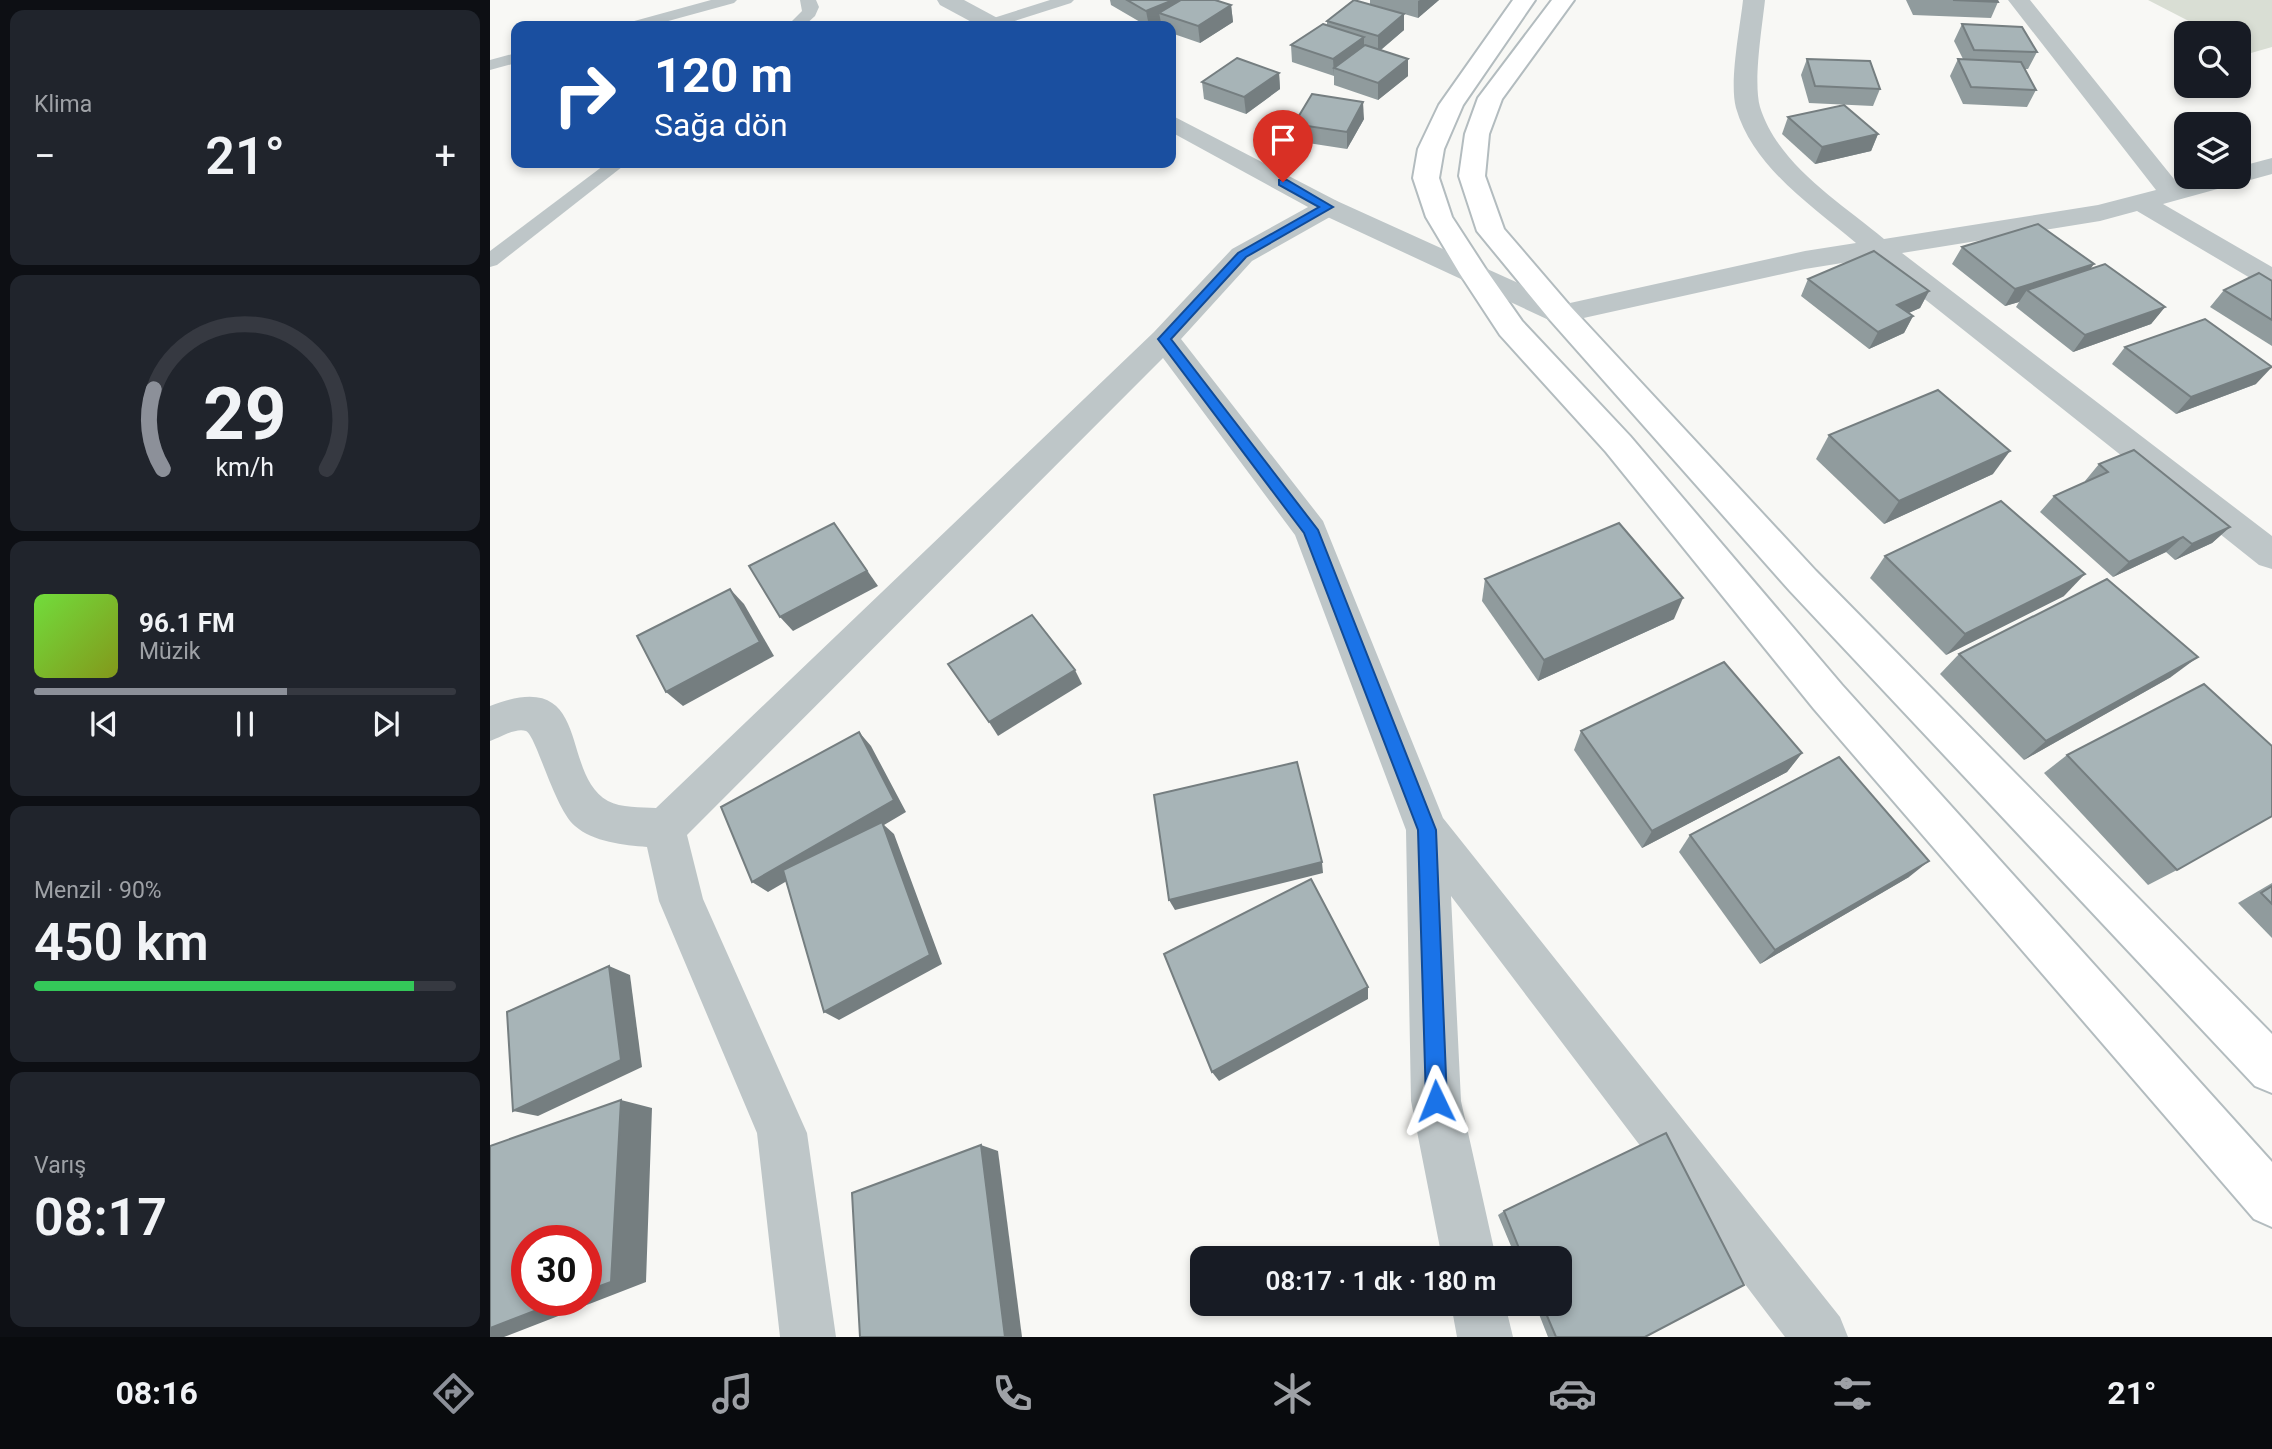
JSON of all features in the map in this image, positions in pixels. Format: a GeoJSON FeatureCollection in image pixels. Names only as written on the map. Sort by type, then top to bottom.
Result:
{"type":"FeatureCollection","features":[{"type":"Feature","properties":{"kind":"main road"},"geometry":{"type":"LineString","coordinates":[[1524,0],[1451,105],[1431,149],[1426,178],[1439,217],[1474,274],[1511,328],[1618,444],[1828,697],[2272,1201]]}},
{"type":"Feature","properties":{"kind":"main road"},"geometry":{"type":"LineString","coordinates":[[1563,0],[1490,99],[1477,134],[1472,176],[1491,231],[1561,314],[1803,581],[2272,1069]]}},
{"type":"Feature","properties":{"kind":"street"},"geometry":{"type":"LineString","coordinates":[[948,0],[985,21]]}},
{"type":"Feature","properties":{"kind":"street"},"geometry":{"type":"LineString","coordinates":[[1754,0],[1746,88],[1748,107],[1769,150],[1789,173],[1878,248],[2272,555]]}},
{"type":"Feature","properties":{"kind":"street"},"geometry":{"type":"LineString","coordinates":[[2020,0],[2172,193]]}},
{"type":"Feature","properties":{"kind":"street"},"geometry":{"type":"LineString","coordinates":[[1176,125],[1328,207],[1561,314],[1805,260],[2100,213],[2187,189]]}},
{"type":"Feature","properties":{"kind":"street"},"geometry":{"type":"LineString","coordinates":[[2251,172],[2272,166]]}},
{"type":"Feature","properties":{"kind":"street"},"geometry":{"type":"LineString","coordinates":[[2140,202],[2272,279]]}},
{"type":"Feature","properties":{"kind":"street"},"geometry":{"type":"LineString","coordinates":[[664,829],[1164,339],[1242,255],[1328,207]]}},
{"type":"Feature","properties":{"kind":"street"},"geometry":{"type":"LineString","coordinates":[[1164,339],[1311,530],[1427,830],[1820,1337]]}},
{"type":"Feature","properties":{"kind":"street"},"geometry":{"type":"LineString","coordinates":[[490,724],[513,715],[537,714],[548,722],[575,799],[592,814],[614,823],[664,829]]}},
{"type":"Feature","properties":{"kind":"street"},"geometry":{"type":"LineString","coordinates":[[664,829],[681,901],[782,1133],[808,1337]]}},
{"type":"Feature","properties":{"kind":"street"},"geometry":{"type":"LineString","coordinates":[[1427,830],[1436,1101],[1466,1246]]}},
{"type":"Feature","properties":{"kind":"street"},"geometry":{"type":"LineString","coordinates":[[1481,1316],[1485,1337]]}},
{"type":"Feature","properties":{"kind":"lane"},"geometry":{"type":"LineString","coordinates":[[651,21],[729,0]]}},
{"type":"Feature","properties":{"kind":"lane"},"geometry":{"type":"LineString","coordinates":[[800,21],[811,7],[808,0]]}},
{"type":"Feature","properties":{"kind":"lane"},"geometry":{"type":"LineString","coordinates":[[1004,21],[1066,0]]}},
{"type":"Feature","properties":{"kind":"lane"},"geometry":{"type":"LineString","coordinates":[[490,65],[511,59]]}},
{"type":"Feature","properties":{"kind":"lane"},"geometry":{"type":"LineString","coordinates":[[490,261],[611,168]]}},
{"type":"Feature","properties":{"kind":"shaded area"},"geometry":{"type":"Polygon","coordinates":[[[2148,0],[2272,0],[2272,47],[2251,53],[2251,21],[2189,21],[2148,0]]]}},
{"type":"Feature","properties":{"kind":"building"},"geometry":{"type":"Polygon","coordinates":[[[1127,0],[1173,0],[1146,11],[1127,0]]]}},
{"type":"Feature","properties":{"kind":"building"},"geometry":{"type":"Polygon","coordinates":[[[1181,0],[1215,0],[1231,5],[1198,26],[1159,13],[1181,0]]]}},
{"type":"Feature","properties":{"kind":"building"},"geometry":{"type":"Polygon","coordinates":[[[1354,0],[1404,14],[1378,36],[1327,21],[1354,0]]]}},
{"type":"Feature","properties":{"kind":"building"},"geometry":{"type":"Polygon","coordinates":[[[1953,0],[1997,0],[1998,2],[1953,0]]]}},
{"type":"Feature","properties":{"kind":"building"},"geometry":{"type":"Polygon","coordinates":[[[1323,24],[1364,37],[1333,59],[1291,45],[1323,24]]]}},
{"type":"Feature","properties":{"kind":"building"},"geometry":{"type":"Polygon","coordinates":[[[1962,24],[2022,27],[2037,52],[1974,50],[1962,24]]]}},
{"type":"Feature","properties":{"kind":"building"},"geometry":{"type":"Polygon","coordinates":[[[1365,45],[1408,59],[1378,83],[1334,68],[1365,45]]]}},
{"type":"Feature","properties":{"kind":"building"},"geometry":{"type":"Polygon","coordinates":[[[1237,58],[1279,73],[1244,97],[1202,82],[1237,58]]]}},
{"type":"Feature","properties":{"kind":"building"},"geometry":{"type":"Polygon","coordinates":[[[1807,59],[1870,61],[1880,89],[1815,86],[1807,59]]]}},
{"type":"Feature","properties":{"kind":"building"},"geometry":{"type":"Polygon","coordinates":[[[1958,59],[2021,62],[2036,90],[1971,87],[1958,59]]]}},
{"type":"Feature","properties":{"kind":"building"},"geometry":{"type":"Polygon","coordinates":[[[1312,94],[1363,102],[1347,132],[1294,124],[1312,94]]]}},
{"type":"Feature","properties":{"kind":"building"},"geometry":{"type":"Polygon","coordinates":[[[1844,105],[1878,134],[1822,147],[1788,117],[1844,105]]]}},
{"type":"Feature","properties":{"kind":"building"},"geometry":{"type":"Polygon","coordinates":[[[2038,224],[2094,264],[2015,289],[1962,247],[2038,224]]]}},
{"type":"Feature","properties":{"kind":"building"},"geometry":{"type":"Polygon","coordinates":[[[1874,251],[1929,291],[1897,305],[1913,316],[1878,332],[1808,279],[1874,251]]]}},
{"type":"Feature","properties":{"kind":"building"},"geometry":{"type":"Polygon","coordinates":[[[2105,264],[2165,307],[2085,335],[2027,290],[2105,264]]]}},
{"type":"Feature","properties":{"kind":"building"},"geometry":{"type":"Polygon","coordinates":[[[2259,273],[2272,281],[2272,320],[2224,290],[2259,273]]]}},
{"type":"Feature","properties":{"kind":"building"},"geometry":{"type":"Polygon","coordinates":[[[2205,319],[2272,367],[2191,397],[2125,347],[2205,319]]]}},
{"type":"Feature","properties":{"kind":"building"},"geometry":{"type":"Polygon","coordinates":[[[1938,390],[2010,451],[1899,501],[1829,435],[1938,390]]]}},
{"type":"Feature","properties":{"kind":"building"},"geometry":{"type":"Polygon","coordinates":[[[2134,450],[2230,527],[2192,544],[2183,537],[2129,562],[2054,496],[2108,472],[2099,464],[2134,450]]]}},
{"type":"Feature","properties":{"kind":"building"},"geometry":{"type":"Polygon","coordinates":[[[2001,501],[2085,574],[1965,634],[1885,556],[2001,501]]]}},
{"type":"Feature","properties":{"kind":"building"},"geometry":{"type":"Polygon","coordinates":[[[834,523],[867,571],[780,617],[749,566],[834,523]]]}},
{"type":"Feature","properties":{"kind":"building"},"geometry":{"type":"Polygon","coordinates":[[[1619,523],[1683,598],[1544,660],[1485,579],[1619,523]]]}},
{"type":"Feature","properties":{"kind":"building"},"geometry":{"type":"Polygon","coordinates":[[[2107,579],[2198,657],[2046,741],[1959,654],[2107,579]]]}},
{"type":"Feature","properties":{"kind":"building"},"geometry":{"type":"Polygon","coordinates":[[[730,589],[760,642],[666,692],[637,636],[730,589]]]}},
{"type":"Feature","properties":{"kind":"building"},"geometry":{"type":"Polygon","coordinates":[[[1032,615],[1075,670],[989,722],[948,664],[1032,615]]]}},
{"type":"Feature","properties":{"kind":"building"},"geometry":{"type":"Polygon","coordinates":[[[1724,662],[1802,753],[1652,831],[1581,731],[1724,662]]]}},
{"type":"Feature","properties":{"kind":"building"},"geometry":{"type":"Polygon","coordinates":[[[2204,684],[2272,746],[2272,816],[2177,870],[2067,755],[2204,684]]]}},
{"type":"Feature","properties":{"kind":"building"},"geometry":{"type":"Polygon","coordinates":[[[859,732],[894,800],[752,882],[721,807],[859,732]]]}},
{"type":"Feature","properties":{"kind":"building"},"geometry":{"type":"Polygon","coordinates":[[[1839,757],[1929,861],[1775,950],[1690,835],[1839,757]]]}},
{"type":"Feature","properties":{"kind":"building"},"geometry":{"type":"Polygon","coordinates":[[[1297,762],[1322,862],[1169,900],[1154,795],[1297,762]]]}},
{"type":"Feature","properties":{"kind":"building"},"geometry":{"type":"Polygon","coordinates":[[[882,822],[930,955],[824,1012],[783,870],[882,822]]]}},
{"type":"Feature","properties":{"kind":"building"},"geometry":{"type":"Polygon","coordinates":[[[1311,879],[1368,987],[1212,1072],[1164,954],[1311,879]]]}},
{"type":"Feature","properties":{"kind":"building"},"geometry":{"type":"Polygon","coordinates":[[[2272,886],[2272,904],[2261,893],[2272,886]]]}},
{"type":"Feature","properties":{"kind":"building"},"geometry":{"type":"Polygon","coordinates":[[[609,966],[621,1060],[513,1111],[507,1012],[609,966]]]}},
{"type":"Feature","properties":{"kind":"building"},"geometry":{"type":"Polygon","coordinates":[[[621,1100],[611,1282],[602,1285],[602,1225],[511,1225],[511,1316],[521,1316],[490,1328],[490,1146],[621,1100]]]}},
{"type":"Feature","properties":{"kind":"building"},"geometry":{"type":"Polygon","coordinates":[[[1666,1133],[1744,1285],[1645,1337],[1556,1337],[1547,1316],[1572,1316],[1572,1246],[1518,1246],[1504,1211],[1666,1133]]]}},
{"type":"Feature","properties":{"kind":"building"},"geometry":{"type":"Polygon","coordinates":[[[981,1145],[1005,1337],[860,1337],[852,1193],[981,1145]]]}},
{"type":"Feature","properties":{"kind":"route"},"geometry":{"type":"LineString","coordinates":[[1283,182],[1328,207],[1242,255],[1164,339],[1311,530],[1427,830],[1436,1101]]}}]}
